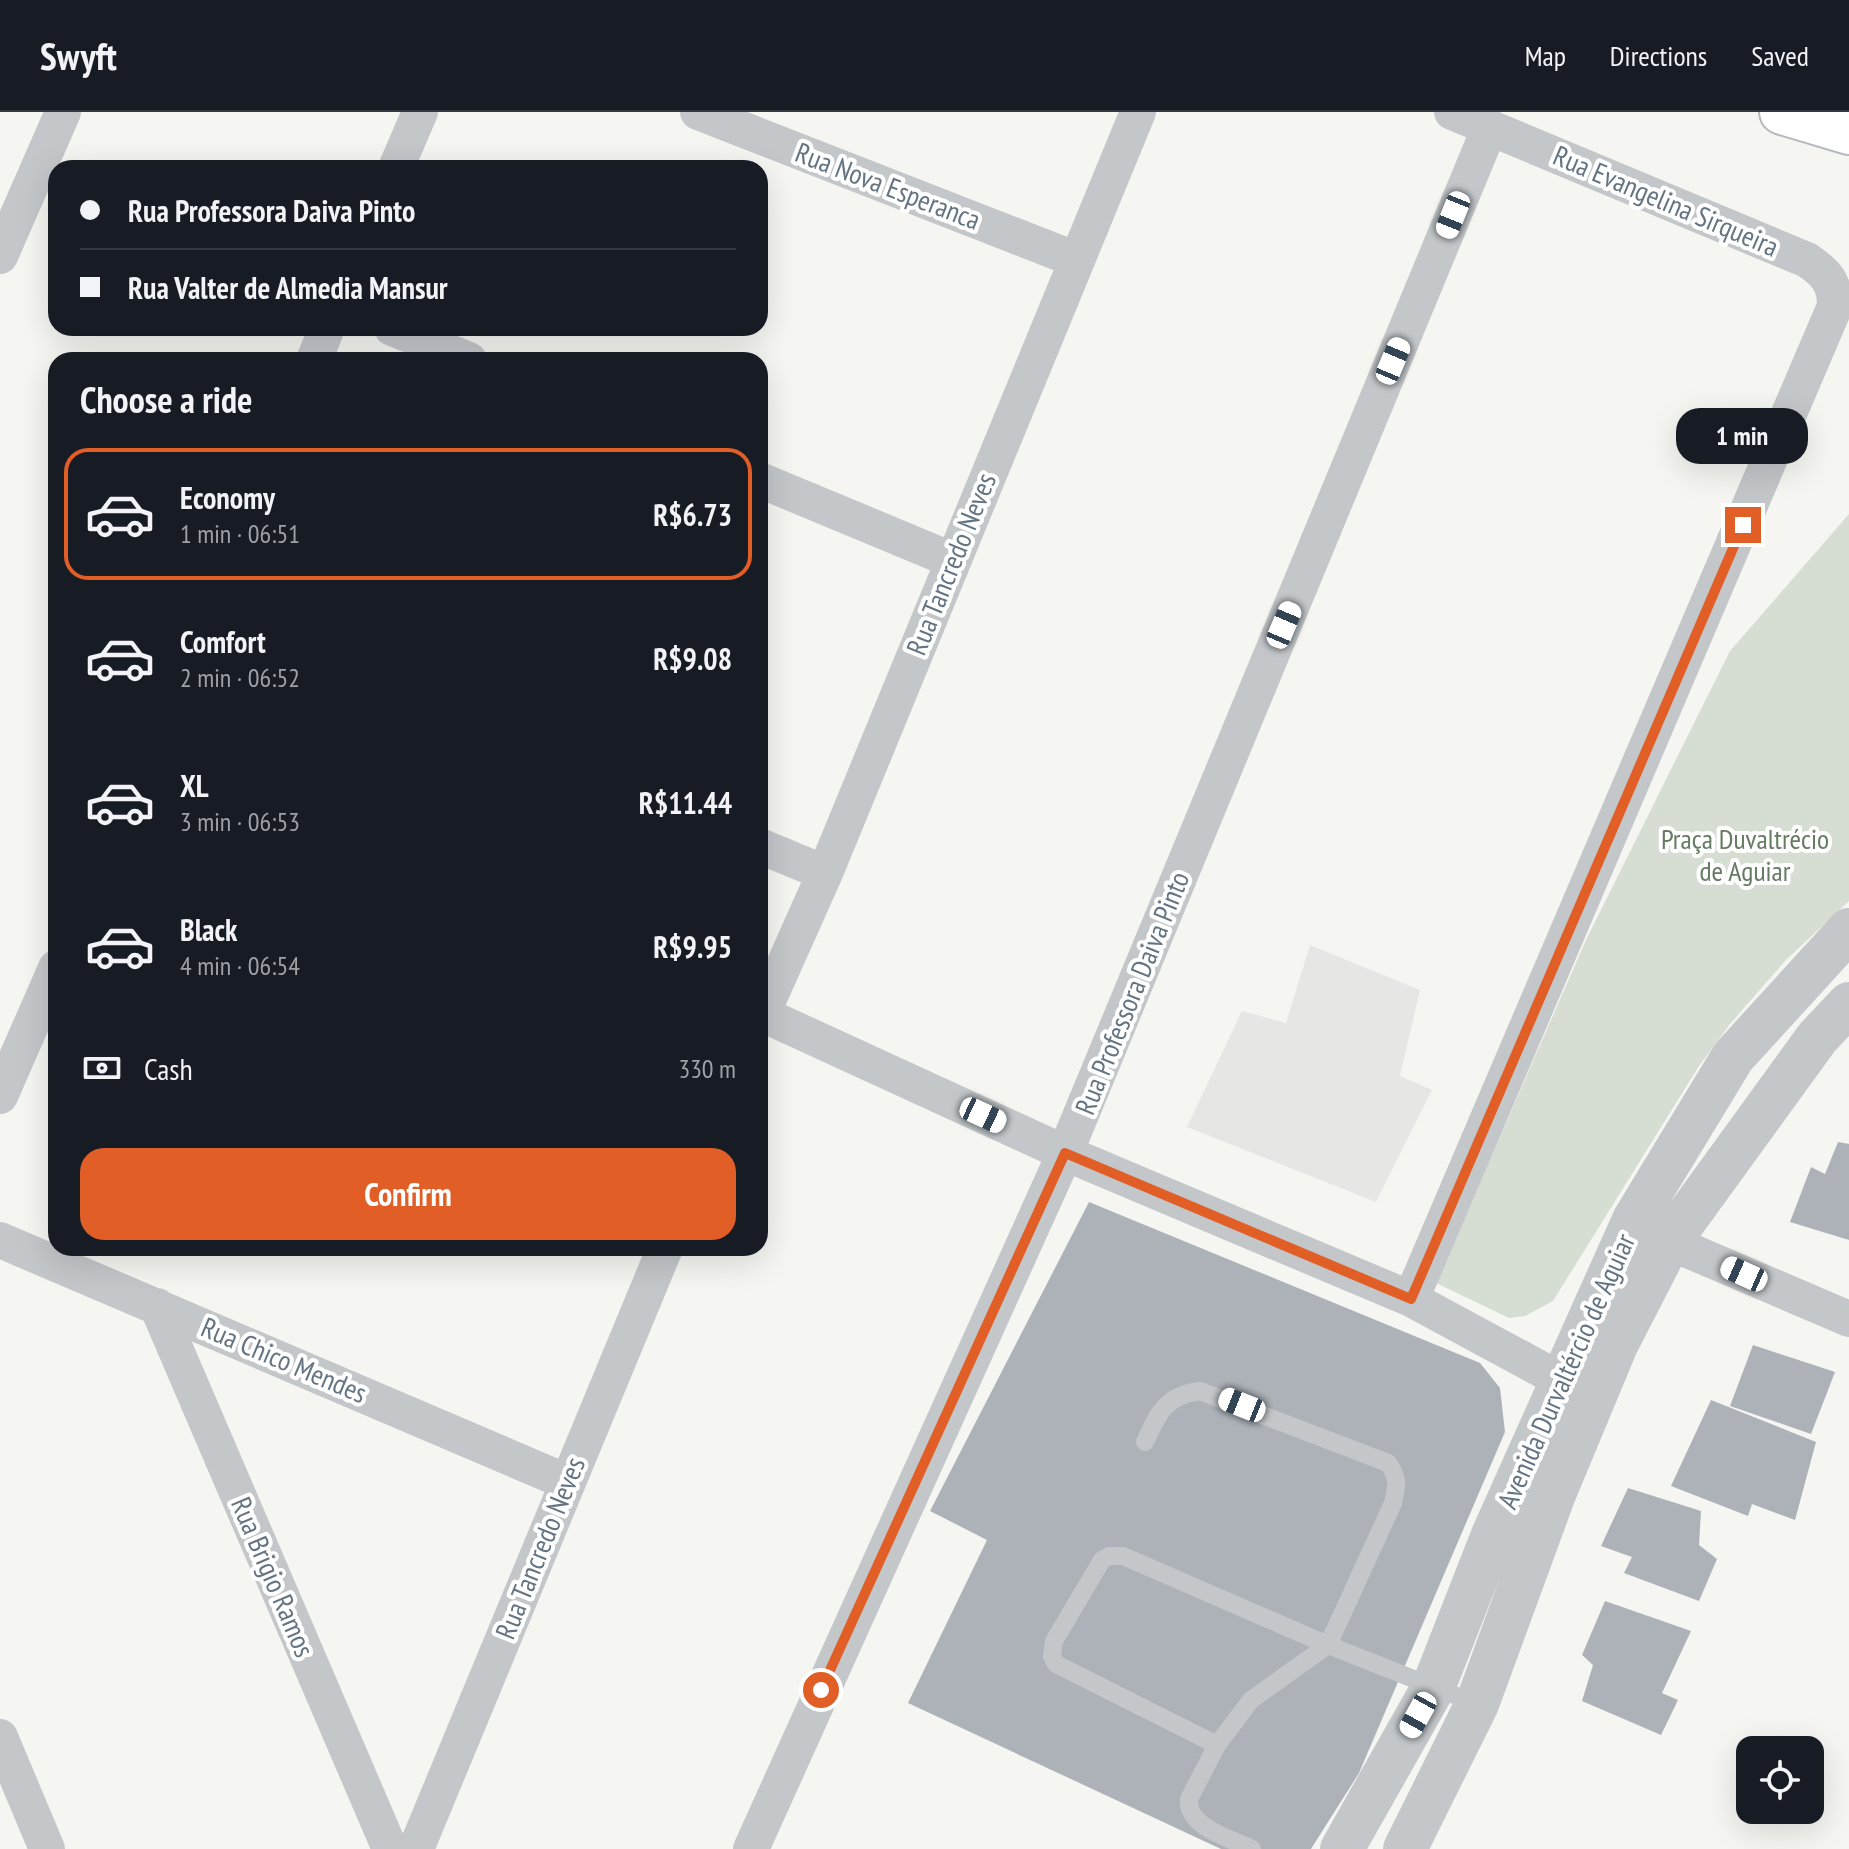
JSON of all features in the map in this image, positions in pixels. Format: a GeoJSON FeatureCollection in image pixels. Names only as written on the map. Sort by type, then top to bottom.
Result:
{"type":"FeatureCollection","features":[{"type":"Feature","properties":{"kind":"main road"},"geometry":{"type":"LineString","coordinates":[[1782,112],[1849,132]]}},
{"type":"Feature","properties":{"kind":"street"},"geometry":{"type":"LineString","coordinates":[[0,256],[63,112]]}},
{"type":"Feature","properties":{"kind":"street"},"geometry":{"type":"LineString","coordinates":[[399,160],[420,112]]}},
{"type":"Feature","properties":{"kind":"street","name":"Rua Nova Esperanca"},"geometry":{"type":"LineString","coordinates":[[698,112],[1077,260]]}},
{"type":"Feature","properties":{"kind":"street","name":"Rua Tancredo Neves"},"geometry":{"type":"LineString","coordinates":[[768,1000],[825,873],[1138,112]]}},
{"type":"Feature","properties":{"kind":"street","name":"Rua Evangelina Sirqueira"},"geometry":{"type":"LineString","coordinates":[[1411,1299],[1835,306],[1835,290],[1826,272],[1807,260],[1452,112]]}},
{"type":"Feature","properties":{"kind":"street","name":"Rua Professora Daiva Pinto"},"geometry":{"type":"LineString","coordinates":[[751,1849],[1065,1153],[1490,127]]}},
{"type":"Feature","properties":{"kind":"street"},"geometry":{"type":"LineString","coordinates":[[411,336],[450,352]]}},
{"type":"Feature","properties":{"kind":"street"},"geometry":{"type":"LineString","coordinates":[[768,483],[952,560]]}},
{"type":"Feature","properties":{"kind":"street"},"geometry":{"type":"LineString","coordinates":[[768,849],[825,873]]}},
{"type":"Feature","properties":{"kind":"street","name":"Avenida Durvaltércio de Aguiar"},"geometry":{"type":"LineString","coordinates":[[1342,1849],[1433,1688],[1493,1535],[1634,1220],[1733,1057],[1849,930]]}},
{"type":"Feature","properties":{"kind":"street"},"geometry":{"type":"LineString","coordinates":[[0,1096],[48,986]]}},
{"type":"Feature","properties":{"kind":"street","name":"Avenida Durvaltércio de Aguiar"},"geometry":{"type":"LineString","coordinates":[[1405,1849],[1477,1704],[1571,1453],[1616,1345],[1669,1242],[1817,1038],[1849,1004]]}},
{"type":"Feature","properties":{"kind":"street","name":"Rua Tancredo Neves"},"geometry":{"type":"LineString","coordinates":[[768,1019],[1065,1153],[1411,1299],[1561,1380]]}},
{"type":"Feature","properties":{"kind":"street"},"geometry":{"type":"LineString","coordinates":[[1733,1057],[1784,1084]]}},
{"type":"Feature","properties":{"kind":"street","name":"Rua Chico Mendes"},"geometry":{"type":"LineString","coordinates":[[0,1240],[567,1482]]}},
{"type":"Feature","properties":{"kind":"street"},"geometry":{"type":"LineString","coordinates":[[1669,1242],[1849,1319]]}},
{"type":"Feature","properties":{"kind":"street","name":"Rua Tancredo Neves"},"geometry":{"type":"LineString","coordinates":[[416,1849],[662,1256]]}},
{"type":"Feature","properties":{"kind":"street","name":"Rua Brigio Ramos"},"geometry":{"type":"LineString","coordinates":[[157,1306],[390,1849]]}},
{"type":"Feature","properties":{"kind":"street"},"geometry":{"type":"LineString","coordinates":[[0,1737],[47,1849]]}},
{"type":"Feature","properties":{"kind":"lane"},"geometry":{"type":"LineString","coordinates":[[1145,1442],[1160,1410],[1170,1400],[1182,1393],[1200,1391],[1388,1463],[1396,1473],[1393,1503],[1328,1645],[1251,1700],[1217,1745],[1189,1799],[1190,1814],[1194,1819],[1252,1849]]}},
{"type":"Feature","properties":{"kind":"lane"},"geometry":{"type":"LineString","coordinates":[[1217,1745],[1056,1664],[1052,1656],[1054,1641],[1102,1560],[1109,1556],[1123,1556],[1328,1645],[1477,1704]]}},
{"type":"Feature","properties":{"kind":"shaded area"},"geometry":{"type":"Polygon","coordinates":[[[1310,945],[1420,990],[1400,1076],[1432,1090],[1376,1202],[1187,1127],[1242,1011],[1286,1023],[1310,945]]]}},
{"type":"Feature","properties":{"kind":"green space","name":"Praça Duvaltrécio de Aguiar"},"geometry":{"type":"Polygon","coordinates":[[[1849,514],[1849,901],[1786,960],[1730,1024],[1699,1066],[1553,1301],[1525,1316],[1509,1318],[1436,1283],[1586,940],[1730,651],[1849,514]]]}},
{"type":"Feature","properties":{"kind":"building"},"geometry":{"type":"Polygon","coordinates":[[[1838,1142],[1849,1144],[1849,1240],[1790,1222],[1811,1167],[1825,1174],[1838,1142]]]}},
{"type":"Feature","properties":{"kind":"building"},"geometry":{"type":"Polygon","coordinates":[[[1089,1202],[1480,1363],[1500,1388],[1505,1432],[1359,1773],[1311,1849],[1221,1849],[908,1703],[987,1540],[930,1511],[1089,1202]]]}},
{"type":"Feature","properties":{"kind":"building"},"geometry":{"type":"Polygon","coordinates":[[[1753,1345],[1835,1372],[1811,1434],[1730,1406],[1753,1345]]]}},
{"type":"Feature","properties":{"kind":"building"},"geometry":{"type":"Polygon","coordinates":[[[1711,1400],[1816,1442],[1795,1520],[1752,1504],[1748,1516],[1671,1486],[1711,1400]]]}},
{"type":"Feature","properties":{"kind":"building"},"geometry":{"type":"Polygon","coordinates":[[[1628,1488],[1701,1511],[1699,1545],[1717,1559],[1699,1601],[1624,1573],[1632,1557],[1601,1546],[1628,1488]]]}},
{"type":"Feature","properties":{"kind":"building"},"geometry":{"type":"Polygon","coordinates":[[[1605,1601],[1691,1631],[1662,1693],[1678,1700],[1661,1735],[1582,1701],[1593,1665],[1582,1655],[1605,1601]]]}},
{"type":"Feature","properties":{"kind":"route"},"geometry":{"type":"LineString","coordinates":[[821,1690],[1065,1153],[1411,1299],[1743,525]]}}]}
